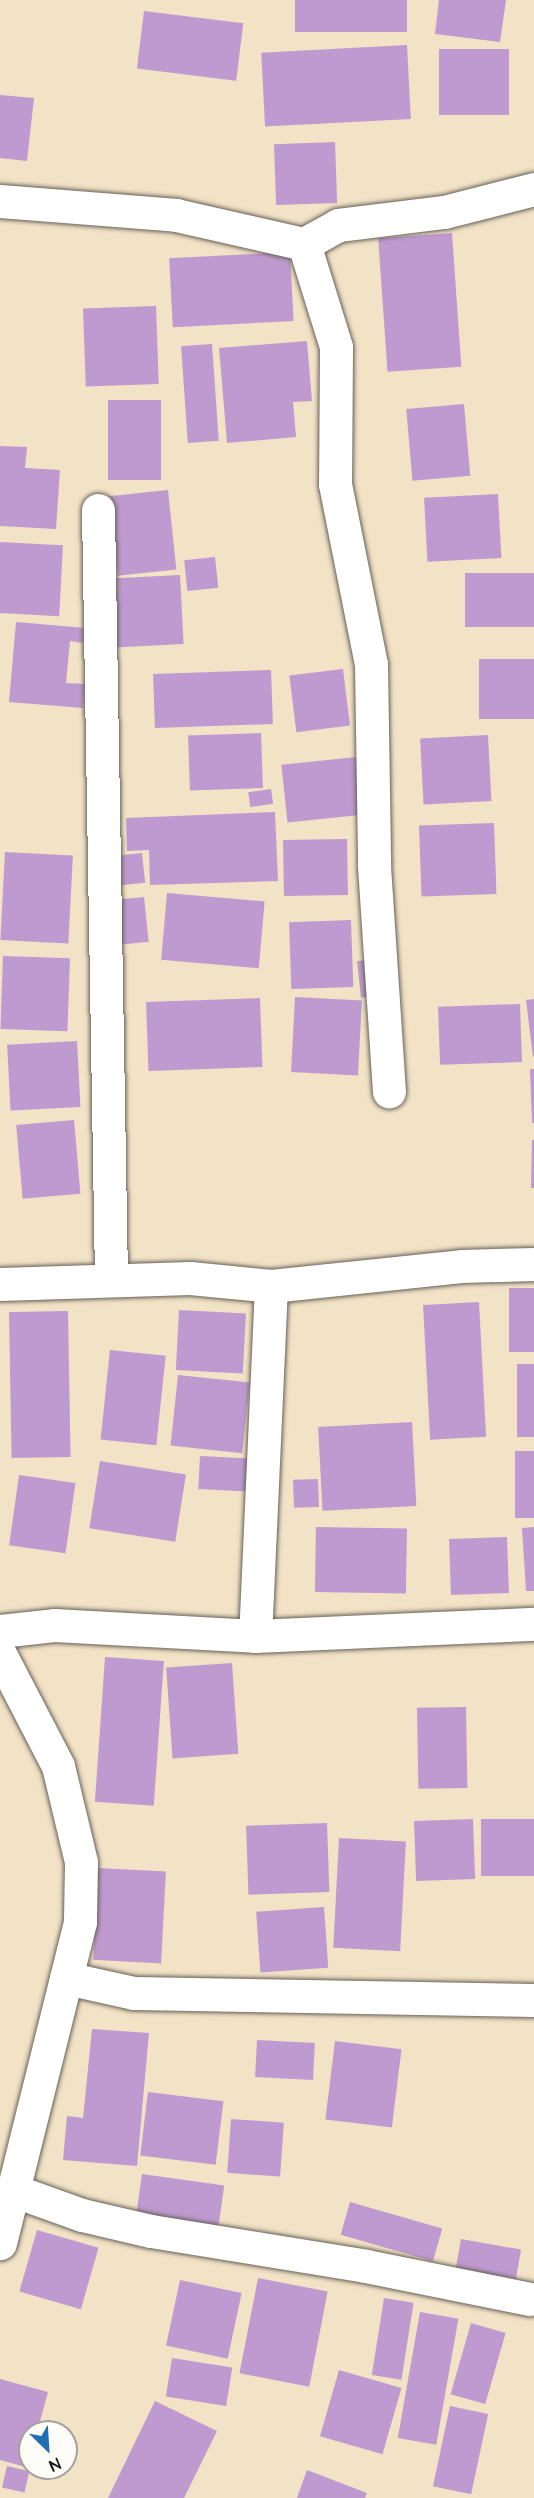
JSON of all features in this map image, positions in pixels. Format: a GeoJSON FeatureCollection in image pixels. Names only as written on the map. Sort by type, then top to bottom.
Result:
{"type":"FeatureCollection","features":[{"type":"Feature","properties":{"kind":"street"},"geometry":{"type":"LineString","coordinates":[[0,201],[176,215],[304,244],[338,225],[444,212],[534,189]]}},
{"type":"Feature","properties":{"kind":"street"},"geometry":{"type":"LineString","coordinates":[[304,244],[336,347],[335,484],[371,664],[374,866],[389,1092]]}},
{"type":"Feature","properties":{"kind":"street"},"geometry":{"type":"LineString","coordinates":[[98,510],[111,1280]]}},
{"type":"Feature","properties":{"kind":"street"},"geometry":{"type":"LineString","coordinates":[[0,1284],[190,1278],[271,1286],[461,1266],[534,1264]]}},
{"type":"Feature","properties":{"kind":"street"},"geometry":{"type":"LineString","coordinates":[[255,1636],[271,1286]]}},
{"type":"Feature","properties":{"kind":"street"},"geometry":{"type":"LineString","coordinates":[[0,1631],[54,1625],[255,1636],[534,1624]]}},
{"type":"Feature","properties":{"kind":"street"},"geometry":{"type":"LineString","coordinates":[[0,1654],[58,1766],[73,1816],[81,1862],[80,1922],[15,2191],[0,2243]]}},
{"type":"Feature","properties":{"kind":"street"},"geometry":{"type":"LineString","coordinates":[[66,1978],[134,1993],[534,2000]]}},
{"type":"Feature","properties":{"kind":"street"},"geometry":{"type":"LineString","coordinates":[[15,2191],[82,2215],[152,2231],[366,2266],[530,2299]]}},
{"type":"Feature","properties":{"kind":"building"},"geometry":{"type":"Polygon","coordinates":[[[295,0],[407,0],[407,32],[295,32],[295,0]]]}},
{"type":"Feature","properties":{"kind":"building"},"geometry":{"type":"Polygon","coordinates":[[[439,0],[506,0],[500,42],[435,34],[439,0]]]}},
{"type":"Feature","properties":{"kind":"building"},"geometry":{"type":"Polygon","coordinates":[[[144,11],[243,23],[236,81],[137,69],[144,11]]]}},
{"type":"Feature","properties":{"kind":"building"},"geometry":{"type":"Polygon","coordinates":[[[407,45],[411,119],[265,127],[261,53],[407,45]]]}},
{"type":"Feature","properties":{"kind":"building"},"geometry":{"type":"Polygon","coordinates":[[[439,49],[509,49],[509,115],[439,115],[439,49]]]}},
{"type":"Feature","properties":{"kind":"building"},"geometry":{"type":"Polygon","coordinates":[[[0,95],[34,98],[27,161],[0,158],[0,95]]]}},
{"type":"Feature","properties":{"kind":"building"},"geometry":{"type":"Polygon","coordinates":[[[335,142],[337,203],[276,205],[274,144],[335,142]]]}},
{"type":"Feature","properties":{"kind":"building"},"geometry":{"type":"Polygon","coordinates":[[[452,233],[461,367],[388,372],[378,238],[452,233]]]}},
{"type":"Feature","properties":{"kind":"building"},"geometry":{"type":"Polygon","coordinates":[[[290,252],[294,321],[173,327],[169,258],[290,252]]]}},
{"type":"Feature","properties":{"kind":"building"},"geometry":{"type":"Polygon","coordinates":[[[156,306],[159,384],[86,387],[83,309],[156,306]]]}},
{"type":"Feature","properties":{"kind":"building"},"geometry":{"type":"Polygon","coordinates":[[[307,341],[312,401],[293,402],[296,437],[227,443],[219,348],[307,341]]]}},
{"type":"Feature","properties":{"kind":"building"},"geometry":{"type":"Polygon","coordinates":[[[212,344],[219,441],[188,443],[181,346],[212,344]]]}},
{"type":"Feature","properties":{"kind":"building"},"geometry":{"type":"Polygon","coordinates":[[[108,400],[161,400],[161,480],[108,480],[108,400]]]}},
{"type":"Feature","properties":{"kind":"building"},"geometry":{"type":"Polygon","coordinates":[[[464,404],[470,476],[412,481],[406,409],[464,404]]]}},
{"type":"Feature","properties":{"kind":"building"},"geometry":{"type":"Polygon","coordinates":[[[0,446],[27,447],[25,468],[60,470],[56,529],[0,526],[0,446]]]}},
{"type":"Feature","properties":{"kind":"building"},"geometry":{"type":"Polygon","coordinates":[[[168,490],[176,570],[118,576],[109,496],[168,490]]]}},
{"type":"Feature","properties":{"kind":"building"},"geometry":{"type":"Polygon","coordinates":[[[498,494],[501,558],[427,562],[424,498],[498,494]]]}},
{"type":"Feature","properties":{"kind":"building"},"geometry":{"type":"Polygon","coordinates":[[[0,542],[63,545],[59,616],[0,613],[0,542]]]}},
{"type":"Feature","properties":{"kind":"building"},"geometry":{"type":"Polygon","coordinates":[[[215,557],[218,588],[187,591],[184,560],[215,557]]]}},
{"type":"Feature","properties":{"kind":"building"},"geometry":{"type":"Polygon","coordinates":[[[465,573],[534,573],[534,627],[465,627],[465,573]]]}},
{"type":"Feature","properties":{"kind":"building"},"geometry":{"type":"Polygon","coordinates":[[[180,575],[184,644],[115,648],[111,579],[180,575]]]}},
{"type":"Feature","properties":{"kind":"building"},"geometry":{"type":"Polygon","coordinates":[[[16,622],[85,628],[83,643],[70,641],[66,683],[85,684],[83,708],[9,702],[16,622]]]}},
{"type":"Feature","properties":{"kind":"building"},"geometry":{"type":"Polygon","coordinates":[[[479,659],[534,659],[534,719],[479,719],[479,659]]]}},
{"type":"Feature","properties":{"kind":"building"},"geometry":{"type":"Polygon","coordinates":[[[343,669],[350,726],[296,732],[289,676],[343,669]]]}},
{"type":"Feature","properties":{"kind":"building"},"geometry":{"type":"Polygon","coordinates":[[[271,670],[273,724],[155,728],[153,674],[271,670]]]}},
{"type":"Feature","properties":{"kind":"building"},"geometry":{"type":"Polygon","coordinates":[[[261,733],[263,788],[190,791],[188,736],[261,733]]]}},
{"type":"Feature","properties":{"kind":"building"},"geometry":{"type":"Polygon","coordinates":[[[488,735],[491,801],[424,804],[420,739],[488,735]]]}},
{"type":"Feature","properties":{"kind":"building"},"geometry":{"type":"Polygon","coordinates":[[[356,757],[362,815],[287,823],[281,765],[356,757]]]}},
{"type":"Feature","properties":{"kind":"building"},"geometry":{"type":"Polygon","coordinates":[[[271,789],[273,804],[250,807],[248,792],[271,789]]]}},
{"type":"Feature","properties":{"kind":"building"},"geometry":{"type":"Polygon","coordinates":[[[275,812],[278,881],[150,885],[149,850],[127,851],[126,818],[275,812]]]}},
{"type":"Feature","properties":{"kind":"building"},"geometry":{"type":"Polygon","coordinates":[[[494,823],[496,894],[422,897],[419,826],[494,823]]]}},
{"type":"Feature","properties":{"kind":"building"},"geometry":{"type":"Polygon","coordinates":[[[347,839],[348,895],[284,896],[283,840],[347,839]]]}},
{"type":"Feature","properties":{"kind":"building"},"geometry":{"type":"Polygon","coordinates":[[[5,852],[73,856],[68,943],[0,940],[5,852]]]}},
{"type":"Feature","properties":{"kind":"building"},"geometry":{"type":"Polygon","coordinates":[[[142,853],[145,883],[116,886],[113,856],[142,853]]]}},
{"type":"Feature","properties":{"kind":"building"},"geometry":{"type":"Polygon","coordinates":[[[167,893],[265,902],[259,968],[161,960],[167,893]]]}},
{"type":"Feature","properties":{"kind":"building"},"geometry":{"type":"Polygon","coordinates":[[[144,897],[149,942],[122,945],[117,900],[144,897]]]}},
{"type":"Feature","properties":{"kind":"building"},"geometry":{"type":"Polygon","coordinates":[[[351,920],[353,987],[291,989],[289,922],[351,920]]]}},
{"type":"Feature","properties":{"kind":"building"},"geometry":{"type":"Polygon","coordinates":[[[3,956],[70,958],[67,1031],[0,1029],[3,956]]]}},
{"type":"Feature","properties":{"kind":"building"},"geometry":{"type":"Polygon","coordinates":[[[376,959],[380,996],[361,998],[357,961],[376,959]]]}},
{"type":"Feature","properties":{"kind":"building"},"geometry":{"type":"Polygon","coordinates":[[[295,997],[362,1001],[358,1075],[291,1072],[295,997]]]}},
{"type":"Feature","properties":{"kind":"building"},"geometry":{"type":"Polygon","coordinates":[[[260,998],[262,1067],[148,1071],[146,1002],[260,998]]]}},
{"type":"Feature","properties":{"kind":"building"},"geometry":{"type":"Polygon","coordinates":[[[534,999],[534,1056],[533,1057],[526,1000],[534,999]]]}},
{"type":"Feature","properties":{"kind":"building"},"geometry":{"type":"Polygon","coordinates":[[[520,1004],[522,1062],[440,1065],[438,1007],[520,1004]]]}},
{"type":"Feature","properties":{"kind":"building"},"geometry":{"type":"Polygon","coordinates":[[[77,1041],[80,1107],[11,1111],[7,1045],[77,1041]]]}},
{"type":"Feature","properties":{"kind":"building"},"geometry":{"type":"Polygon","coordinates":[[[530,1069],[534,1069],[534,1123],[532,1123],[530,1069]]]}},
{"type":"Feature","properties":{"kind":"building"},"geometry":{"type":"Polygon","coordinates":[[[74,1120],[80,1194],[23,1199],[16,1125],[74,1120]]]}},
{"type":"Feature","properties":{"kind":"building"},"geometry":{"type":"Polygon","coordinates":[[[532,1140],[534,1140],[534,1188],[531,1188],[532,1140]]]}},
{"type":"Feature","properties":{"kind":"building"},"geometry":{"type":"Polygon","coordinates":[[[509,1288],[534,1288],[534,1352],[509,1352],[509,1288]]]}},
{"type":"Feature","properties":{"kind":"building"},"geometry":{"type":"Polygon","coordinates":[[[479,1302],[486,1437],[430,1440],[423,1305],[479,1302]]]}},
{"type":"Feature","properties":{"kind":"building"},"geometry":{"type":"Polygon","coordinates":[[[179,1310],[246,1314],[243,1373],[176,1370],[179,1310]]]}},
{"type":"Feature","properties":{"kind":"building"},"geometry":{"type":"Polygon","coordinates":[[[68,1311],[71,1457],[12,1458],[9,1312],[68,1311]]]}},
{"type":"Feature","properties":{"kind":"building"},"geometry":{"type":"Polygon","coordinates":[[[110,1350],[166,1356],[156,1445],[101,1440],[110,1350]]]}},
{"type":"Feature","properties":{"kind":"building"},"geometry":{"type":"Polygon","coordinates":[[[517,1364],[534,1364],[534,1437],[517,1437],[517,1364]]]}},
{"type":"Feature","properties":{"kind":"building"},"geometry":{"type":"Polygon","coordinates":[[[178,1375],[250,1383],[242,1453],[171,1446],[178,1375]]]}},
{"type":"Feature","properties":{"kind":"building"},"geometry":{"type":"Polygon","coordinates":[[[412,1422],[416,1506],[323,1511],[318,1427],[412,1422]]]}},
{"type":"Feature","properties":{"kind":"building"},"geometry":{"type":"Polygon","coordinates":[[[515,1451],[534,1451],[534,1518],[515,1518],[515,1451]]]}},
{"type":"Feature","properties":{"kind":"building"},"geometry":{"type":"Polygon","coordinates":[[[200,1456],[250,1459],[248,1492],[198,1489],[200,1456]]]}},
{"type":"Feature","properties":{"kind":"building"},"geometry":{"type":"Polygon","coordinates":[[[100,1461],[186,1475],[175,1542],[89,1528],[100,1461]]]}},
{"type":"Feature","properties":{"kind":"building"},"geometry":{"type":"Polygon","coordinates":[[[19,1475],[75,1483],[66,1553],[9,1545],[19,1475]]]}},
{"type":"Feature","properties":{"kind":"building"},"geometry":{"type":"Polygon","coordinates":[[[318,1479],[319,1507],[294,1508],[293,1480],[318,1479]]]}},
{"type":"Feature","properties":{"kind":"building"},"geometry":{"type":"Polygon","coordinates":[[[316,1527],[407,1529],[406,1594],[315,1592],[316,1527]]]}},
{"type":"Feature","properties":{"kind":"building"},"geometry":{"type":"Polygon","coordinates":[[[534,1527],[534,1591],[526,1591],[522,1528],[534,1527]]]}},
{"type":"Feature","properties":{"kind":"building"},"geometry":{"type":"Polygon","coordinates":[[[507,1537],[509,1593],[451,1595],[449,1539],[507,1537]]]}},
{"type":"Feature","properties":{"kind":"building"},"geometry":{"type":"Polygon","coordinates":[[[105,1657],[164,1661],[154,1806],[95,1802],[105,1657]]]}},
{"type":"Feature","properties":{"kind":"building"},"geometry":{"type":"Polygon","coordinates":[[[232,1663],[238,1754],[173,1758],[166,1668],[232,1663]]]}},
{"type":"Feature","properties":{"kind":"building"},"geometry":{"type":"Polygon","coordinates":[[[466,1707],[467,1788],[418,1789],[417,1708],[466,1707]]]}},
{"type":"Feature","properties":{"kind":"building"},"geometry":{"type":"Polygon","coordinates":[[[473,1819],[475,1879],[416,1881],[414,1821],[473,1819]]]}},
{"type":"Feature","properties":{"kind":"building"},"geometry":{"type":"Polygon","coordinates":[[[481,1819],[534,1819],[534,1876],[481,1876],[481,1819]]]}},
{"type":"Feature","properties":{"kind":"building"},"geometry":{"type":"Polygon","coordinates":[[[327,1823],[329,1892],[248,1895],[246,1826],[327,1823]]]}},
{"type":"Feature","properties":{"kind":"building"},"geometry":{"type":"Polygon","coordinates":[[[339,1838],[406,1842],[400,1951],[333,1948],[339,1838]]]}},
{"type":"Feature","properties":{"kind":"building"},"geometry":{"type":"Polygon","coordinates":[[[98,1868],[166,1872],[161,1963],[93,1960],[98,1868]]]}},
{"type":"Feature","properties":{"kind":"building"},"geometry":{"type":"Polygon","coordinates":[[[324,1907],[328,1968],[260,1973],[256,1912],[324,1907]]]}},
{"type":"Feature","properties":{"kind":"building"},"geometry":{"type":"Polygon","coordinates":[[[92,2029],[149,2033],[137,2166],[63,2160],[67,2116],[83,2118],[92,2029]]]}},
{"type":"Feature","properties":{"kind":"building"},"geometry":{"type":"Polygon","coordinates":[[[257,2040],[315,2043],[313,2080],[255,2077],[257,2040]]]}},
{"type":"Feature","properties":{"kind":"building"},"geometry":{"type":"Polygon","coordinates":[[[335,2041],[402,2049],[392,2128],[325,2119],[335,2041]]]}},
{"type":"Feature","properties":{"kind":"building"},"geometry":{"type":"Polygon","coordinates":[[[148,2092],[223,2101],[216,2165],[140,2156],[148,2092]]]}},
{"type":"Feature","properties":{"kind":"building"},"geometry":{"type":"Polygon","coordinates":[[[231,2119],[284,2123],[280,2177],[227,2173],[231,2119]]]}},
{"type":"Feature","properties":{"kind":"building"},"geometry":{"type":"Polygon","coordinates":[[[142,2174],[224,2186],[218,2226],[136,2215],[142,2174]]]}},
{"type":"Feature","properties":{"kind":"building"},"geometry":{"type":"Polygon","coordinates":[[[350,2202],[442,2228],[433,2261],[341,2235],[350,2202]]]}},
{"type":"Feature","properties":{"kind":"building"},"geometry":{"type":"Polygon","coordinates":[[[37,2230],[99,2248],[81,2309],[19,2292],[37,2230]]]}},
{"type":"Feature","properties":{"kind":"building"},"geometry":{"type":"Polygon","coordinates":[[[461,2239],[521,2250],[516,2279],[456,2269],[461,2239]]]}},
{"type":"Feature","properties":{"kind":"building"},"geometry":{"type":"Polygon","coordinates":[[[258,2278],[328,2292],[309,2387],[239,2373],[258,2278]]]}},
{"type":"Feature","properties":{"kind":"building"},"geometry":{"type":"Polygon","coordinates":[[[180,2280],[242,2293],[228,2359],[166,2346],[180,2280]]]}},
{"type":"Feature","properties":{"kind":"building"},"geometry":{"type":"Polygon","coordinates":[[[384,2298],[414,2303],[401,2380],[372,2375],[384,2298]]]}},
{"type":"Feature","properties":{"kind":"building"},"geometry":{"type":"Polygon","coordinates":[[[420,2312],[458,2319],[436,2445],[398,2438],[420,2312]]]}},
{"type":"Feature","properties":{"kind":"building"},"geometry":{"type":"Polygon","coordinates":[[[471,2323],[506,2333],[485,2404],[451,2394],[471,2323]]]}},
{"type":"Feature","properties":{"kind":"building"},"geometry":{"type":"Polygon","coordinates":[[[172,2358],[232,2368],[226,2406],[166,2397],[172,2358]]]}},
{"type":"Feature","properties":{"kind":"building"},"geometry":{"type":"Polygon","coordinates":[[[339,2370],[401,2388],[382,2454],[320,2436],[339,2370]]]}},
{"type":"Feature","properties":{"kind":"building"},"geometry":{"type":"Polygon","coordinates":[[[0,2379],[48,2392],[40,2420],[18,2420],[18,2465],[0,2460],[0,2379]]]}},
{"type":"Feature","properties":{"kind":"building"},"geometry":{"type":"Polygon","coordinates":[[[155,2401],[217,2431],[184,2498],[108,2498],[155,2401]]]}},
{"type":"Feature","properties":{"kind":"building"},"geometry":{"type":"Polygon","coordinates":[[[450,2406],[488,2414],[471,2494],[433,2486],[450,2406]]]}},
{"type":"Feature","properties":{"kind":"building"},"geometry":{"type":"Polygon","coordinates":[[[7,2466],[18,2469],[18,2480],[27,2480],[24,2493],[2,2487],[7,2466]]]}},
{"type":"Feature","properties":{"kind":"building"},"geometry":{"type":"Polygon","coordinates":[[[307,2470],[367,2493],[365,2498],[297,2498],[307,2470]]]}}]}
